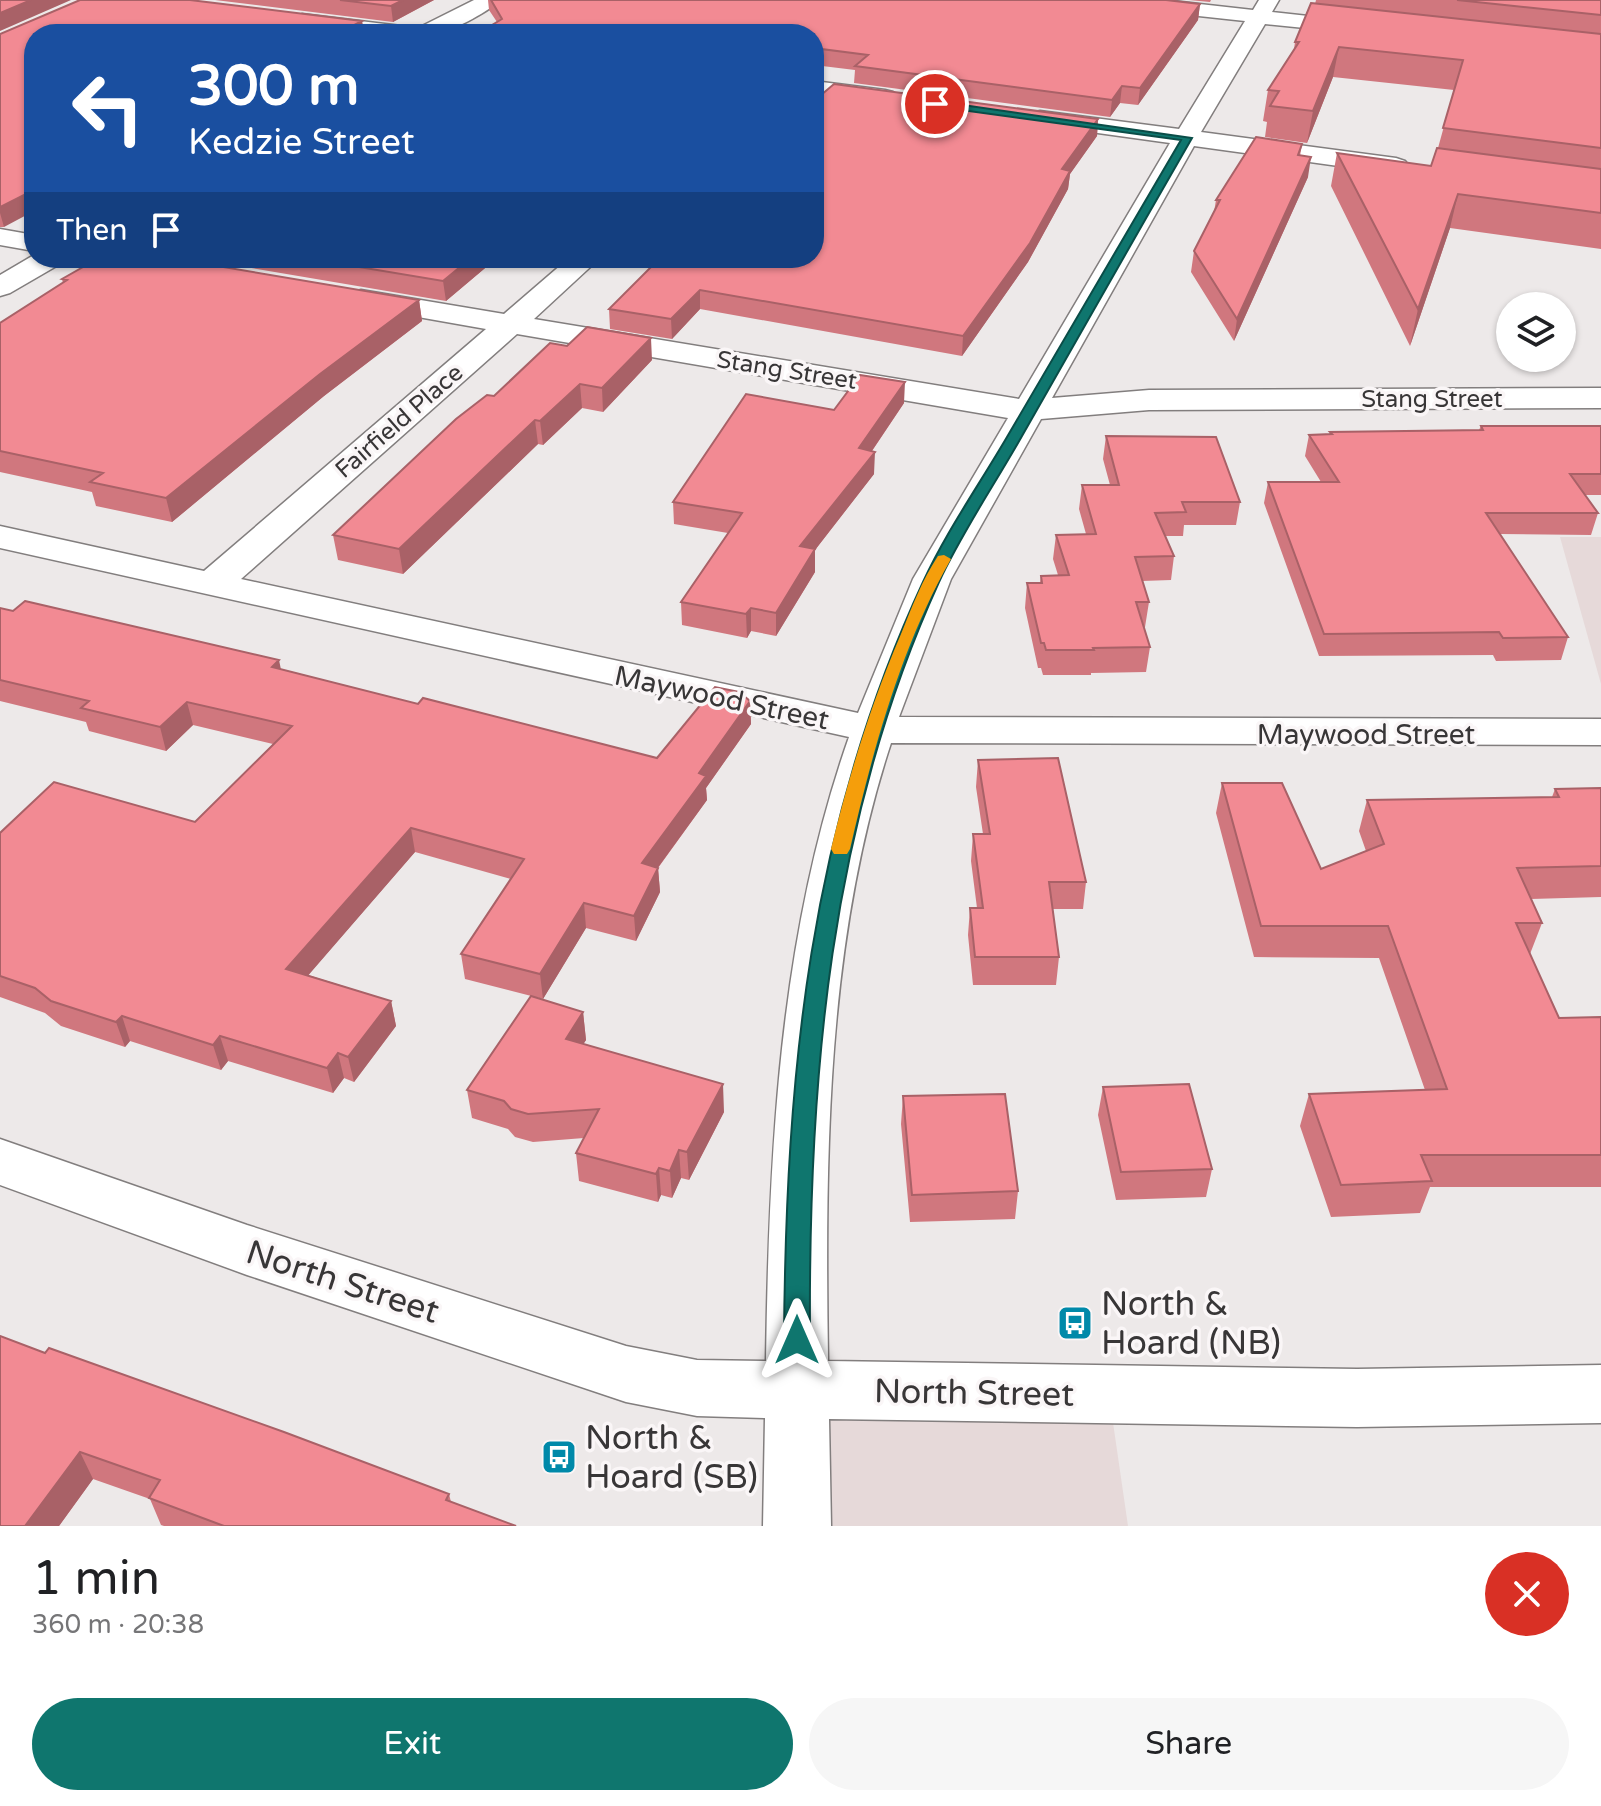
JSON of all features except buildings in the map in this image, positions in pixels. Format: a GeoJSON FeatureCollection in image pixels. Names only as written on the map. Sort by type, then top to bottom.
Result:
{"type":"FeatureCollection","features":[{"type":"Feature","properties":{"kind":"street"},"geometry":{"type":"LineString","coordinates":[[443,24],[490,0]]}},
{"type":"Feature","properties":{"kind":"street"},"geometry":{"type":"LineString","coordinates":[[468,24],[500,0]]}},
{"type":"Feature","properties":{"kind":"street"},"geometry":{"type":"LineString","coordinates":[[1106,0],[1264,8],[1390,31]]}},
{"type":"Feature","properties":{"kind":"street"},"geometry":{"type":"LineString","coordinates":[[797,1526],[797,1218],[810,1029],[830,897],[859,772],[892,675],[932,579],[1264,8]]}},
{"type":"Feature","properties":{"kind":"street"},"geometry":{"type":"LineString","coordinates":[[279,17],[335,24]]}},
{"type":"Feature","properties":{"kind":"street"},"geometry":{"type":"LineString","coordinates":[[824,89],[905,100]]}},
{"type":"Feature","properties":{"kind":"street"},"geometry":{"type":"LineString","coordinates":[[1011,114],[1425,170]]}},
{"type":"Feature","properties":{"kind":"street"},"geometry":{"type":"LineString","coordinates":[[0,237],[24,241]]}},
{"type":"Feature","properties":{"kind":"street"},"geometry":{"type":"LineString","coordinates":[[0,287],[33,268]]}},
{"type":"Feature","properties":{"kind":"street","name":"Fairfield Place"},"geometry":{"type":"LineString","coordinates":[[212,584],[575,268]]}},
{"type":"Feature","properties":{"kind":"street","name":"Stang Street"},"geometry":{"type":"LineString","coordinates":[[334,294],[1030,410],[1149,400],[1601,398]]}},
{"type":"Feature","properties":{"kind":"street","name":"Maywood Street"},"geometry":{"type":"LineString","coordinates":[[0,537],[874,729],[976,732],[1601,732]]}},
{"type":"Feature","properties":{"kind":"street","name":"North Street"},"geometry":{"type":"LineString","coordinates":[[0,1162],[247,1250],[626,1374],[697,1388],[1357,1398],[1601,1394]]}},
{"type":"Feature","properties":{"kind":"shaded area"},"geometry":{"type":"Polygon","coordinates":[[[1560,537],[1601,537],[1601,684],[1560,537]]]}},
{"type":"Feature","properties":{"kind":"shaded area"},"geometry":{"type":"Polygon","coordinates":[[[797,1389],[1109,1395],[1128,1526],[797,1526],[797,1389]]]}},
{"type":"Feature","properties":{"kind":"slow traffic"},"geometry":{"type":"LineString","coordinates":[[841,849],[859,772],[892,675],[932,579],[944,559]]}},
{"type":"Feature","properties":{"kind":"place","name":"North & Hoard (NB)"},"geometry":{"type":"Point","coordinates":[1075,1323]}},
{"type":"Feature","properties":{"kind":"place","name":"North & Hoard (SB)"},"geometry":{"type":"Point","coordinates":[559,1457]}},
{"type":"Feature","properties":{"kind":"route"},"geometry":{"type":"LineString","coordinates":[[797,1340],[797,1218],[810,1029],[830,897],[859,772],[892,675],[932,579],[1187,138],[935,104]]}}]}
